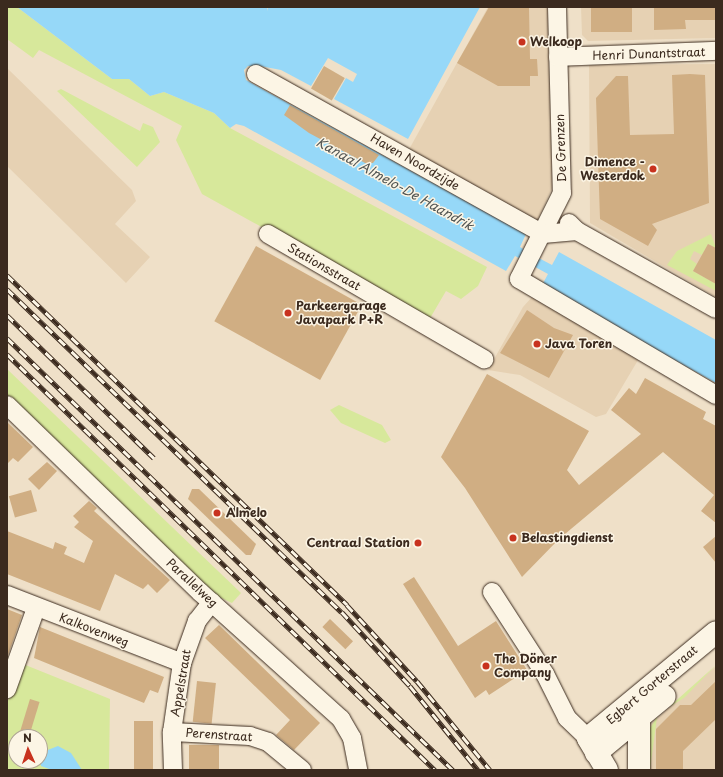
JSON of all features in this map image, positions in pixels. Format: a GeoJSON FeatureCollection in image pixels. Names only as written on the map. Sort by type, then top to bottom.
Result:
{"type":"FeatureCollection","features":[{"type":"Feature","properties":{"kind":"main road","name":"Egbert Gorterstraat"},"geometry":{"type":"LineString","coordinates":[[599,747],[716,632]]}},
{"type":"Feature","properties":{"kind":"main road","name":"Egbert Gorterstraat"},"geometry":{"type":"LineString","coordinates":[[599,747],[639,720],[716,652]]}},
{"type":"Feature","properties":{"kind":"main road","name":"Egbert Gorterstraat"},"geometry":{"type":"LineString","coordinates":[[639,720],[639,770]]}},
{"type":"Feature","properties":{"kind":"main road"},"geometry":{"type":"LineString","coordinates":[[599,747],[623,770]]}},
{"type":"Feature","properties":{"kind":"street","name":"De Grenzen"},"geometry":{"type":"LineString","coordinates":[[557,7],[560,202],[527,265],[716,395]]}},
{"type":"Feature","properties":{"kind":"street","name":"Henri Dunantstraat"},"geometry":{"type":"LineString","coordinates":[[558,57],[716,52]]}},
{"type":"Feature","properties":{"kind":"street","name":"Haven Noordzijde"},"geometry":{"type":"LineString","coordinates":[[256,74],[543,234]]}},
{"type":"Feature","properties":{"kind":"street"},"geometry":{"type":"LineString","coordinates":[[560,202],[564,215],[577,231],[716,309]]}},
{"type":"Feature","properties":{"kind":"street"},"geometry":{"type":"LineString","coordinates":[[543,234],[577,231]]}},
{"type":"Feature","properties":{"kind":"street","name":"Stationsstraat"},"geometry":{"type":"LineString","coordinates":[[268,234],[484,359]]}},
{"type":"Feature","properties":{"kind":"street","name":"Parallelweg"},"geometry":{"type":"LineString","coordinates":[[7,405],[212,602],[341,719],[352,738],[358,770]]}},
{"type":"Feature","properties":{"kind":"street"},"geometry":{"type":"LineString","coordinates":[[492,592],[545,674],[557,682],[599,747]]}},
{"type":"Feature","properties":{"kind":"street","name":"Kalkovenweg"},"geometry":{"type":"LineString","coordinates":[[7,595],[36,608],[182,663]]}},
{"type":"Feature","properties":{"kind":"street","name":"Appelstraat"},"geometry":{"type":"LineString","coordinates":[[173,770],[172,732],[182,663],[197,621],[212,602]]}},
{"type":"Feature","properties":{"kind":"street"},"geometry":{"type":"LineString","coordinates":[[7,689],[36,608]]}},
{"type":"Feature","properties":{"kind":"street","name":"Perenstraat"},"geometry":{"type":"LineString","coordinates":[[172,732],[250,736],[268,742],[287,754],[302,770]]}},
{"type":"Feature","properties":{"kind":"shaded area"},"geometry":{"type":"Polygon","coordinates":[[[488,7],[553,7],[553,186],[536,224],[407,153],[488,7]]]}},
{"type":"Feature","properties":{"kind":"shaded area"},"geometry":{"type":"Polygon","coordinates":[[[581,7],[716,7],[716,38],[588,41],[582,35],[581,7]]]}},
{"type":"Feature","properties":{"kind":"shaded area"},"geometry":{"type":"Polygon","coordinates":[[[716,64],[716,297],[590,223],[589,65],[716,64]]]}},
{"type":"Feature","properties":{"kind":"shaded area"},"geometry":{"type":"Polygon","coordinates":[[[7,68],[132,190],[136,201],[115,224],[150,257],[126,283],[7,166],[7,68]]]}},
{"type":"Feature","properties":{"kind":"shaded area"},"geometry":{"type":"Polygon","coordinates":[[[542,286],[647,345],[606,414],[596,417],[520,375],[488,370],[523,307],[542,286]]]}},
{"type":"Feature","properties":{"kind":"shaded area"},"geometry":{"type":"Polygon","coordinates":[[[716,666],[716,770],[650,770],[651,724],[716,666]]]}},
{"type":"Feature","properties":{"kind":"green space"},"geometry":{"type":"Polygon","coordinates":[[[7,7],[17,7],[112,79],[129,79],[150,96],[164,92],[214,113],[230,128],[487,267],[478,286],[461,299],[446,291],[429,320],[202,194],[176,140],[182,126],[39,50],[33,58],[7,39],[7,7]]]}},
{"type":"Feature","properties":{"kind":"green space"},"geometry":{"type":"Polygon","coordinates":[[[61,89],[140,131],[143,123],[153,127],[160,142],[137,167],[57,91],[61,89]]]}},
{"type":"Feature","properties":{"kind":"green space"},"geometry":{"type":"Polygon","coordinates":[[[711,234],[716,248],[708,244],[702,255],[694,251],[690,259],[697,264],[693,271],[716,284],[716,291],[667,265],[677,251],[711,234]]]}},
{"type":"Feature","properties":{"kind":"green space"},"geometry":{"type":"Polygon","coordinates":[[[7,369],[241,593],[232,603],[217,596],[7,397],[7,369]]]}},
{"type":"Feature","properties":{"kind":"green space"},"geometry":{"type":"Polygon","coordinates":[[[339,405],[382,425],[391,440],[385,443],[341,423],[330,410],[339,405]]]}},
{"type":"Feature","properties":{"kind":"green space"},"geometry":{"type":"Polygon","coordinates":[[[23,664],[110,699],[109,770],[82,770],[48,752],[48,729],[8,729],[8,769],[48,769],[48,767],[52,770],[7,770],[7,703],[23,664]]]}},
{"type":"Feature","properties":{"kind":"green space"},"geometry":{"type":"Polygon","coordinates":[[[716,665],[684,698],[669,707],[716,665]]]}},
{"type":"Feature","properties":{"kind":"green space"},"geometry":{"type":"Polygon","coordinates":[[[657,717],[650,770],[649,770],[650,728],[657,717]]]}},
{"type":"Feature","properties":{"kind":"water","name":"Kanaal Almelo-De Haandrik"},"geometry":{"type":"Polygon","coordinates":[[[17,7],[267,7],[268,11],[268,7],[480,7],[408,139],[334,99],[346,78],[353,82],[357,74],[328,58],[311,86],[281,70],[260,66],[248,66],[244,70],[246,80],[526,234],[520,247],[533,255],[552,265],[559,252],[716,340],[716,383],[541,287],[548,274],[515,256],[506,271],[244,126],[236,124],[230,128],[214,113],[164,92],[150,96],[129,79],[112,79],[17,7]]]}},
{"type":"Feature","properties":{"kind":"water"},"geometry":{"type":"Polygon","coordinates":[[[58,746],[71,753],[82,770],[52,770],[48,769],[48,750],[58,746]]]}},
{"type":"Feature","properties":{"kind":"building"},"geometry":{"type":"Polygon","coordinates":[[[489,7],[529,7],[530,59],[537,59],[538,76],[530,76],[530,86],[498,86],[457,63],[489,7]]]}},
{"type":"Feature","properties":{"kind":"building"},"geometry":{"type":"Polygon","coordinates":[[[591,7],[632,7],[632,32],[591,32],[591,7]]]}},
{"type":"Feature","properties":{"kind":"building"},"geometry":{"type":"Polygon","coordinates":[[[654,7],[716,7],[716,20],[685,20],[686,29],[654,30],[654,7]]]}},
{"type":"Feature","properties":{"kind":"building"},"geometry":{"type":"Polygon","coordinates":[[[324,66],[345,78],[332,101],[311,89],[324,66]]]}},
{"type":"Feature","properties":{"kind":"building","name":"Dimence - Westerdok"},"geometry":{"type":"Polygon","coordinates":[[[672,75],[705,75],[709,203],[652,224],[657,230],[648,246],[600,219],[596,98],[616,76],[628,76],[630,135],[674,134],[672,75]]]}},
{"type":"Feature","properties":{"kind":"building"},"geometry":{"type":"Polygon","coordinates":[[[290,105],[379,155],[373,163],[365,163],[309,133],[284,115],[290,105]]]}},
{"type":"Feature","properties":{"kind":"building"},"geometry":{"type":"Polygon","coordinates":[[[708,244],[716,248],[716,284],[693,271],[708,244]]]}},
{"type":"Feature","properties":{"kind":"building","name":"Parkeergarage Javapark P+R"},"geometry":{"type":"Polygon","coordinates":[[[256,246],[362,305],[320,380],[214,321],[256,246]]]}},
{"type":"Feature","properties":{"kind":"building","name":"Java Toren"},"geometry":{"type":"Polygon","coordinates":[[[527,310],[554,328],[573,335],[549,378],[500,353],[527,310]]]}},
{"type":"Feature","properties":{"kind":"building"},"geometry":{"type":"Polygon","coordinates":[[[487,374],[589,431],[567,470],[579,485],[641,434],[611,410],[629,388],[636,394],[645,378],[706,412],[703,419],[716,426],[716,523],[701,511],[714,495],[663,452],[559,539],[522,577],[465,488],[441,457],[487,374]]]}},
{"type":"Feature","properties":{"kind":"building"},"geometry":{"type":"Polygon","coordinates":[[[7,422],[33,447],[18,462],[13,458],[7,464],[7,422]]]}},
{"type":"Feature","properties":{"kind":"building"},"geometry":{"type":"Polygon","coordinates":[[[47,462],[57,471],[39,490],[28,479],[47,462]]]}},
{"type":"Feature","properties":{"kind":"building"},"geometry":{"type":"Polygon","coordinates":[[[192,489],[199,489],[256,544],[251,555],[246,555],[188,499],[192,489]]]}},
{"type":"Feature","properties":{"kind":"building"},"geometry":{"type":"Polygon","coordinates":[[[31,490],[37,511],[15,517],[9,496],[31,490]]]}},
{"type":"Feature","properties":{"kind":"building"},"geometry":{"type":"Polygon","coordinates":[[[89,501],[97,508],[94,511],[170,580],[157,593],[148,584],[143,589],[115,574],[100,611],[7,574],[7,531],[53,549],[55,542],[67,547],[64,554],[84,563],[93,541],[74,527],[79,522],[73,516],[89,501]]]}},
{"type":"Feature","properties":{"kind":"building"},"geometry":{"type":"Polygon","coordinates":[[[716,536],[716,563],[703,547],[716,536]]]}},
{"type":"Feature","properties":{"kind":"building"},"geometry":{"type":"Polygon","coordinates":[[[414,577],[458,646],[496,621],[527,670],[489,695],[486,690],[475,698],[403,584],[414,577]]]}},
{"type":"Feature","properties":{"kind":"building"},"geometry":{"type":"Polygon","coordinates":[[[7,609],[22,615],[7,658],[7,609]]]}},
{"type":"Feature","properties":{"kind":"building"},"geometry":{"type":"Polygon","coordinates":[[[330,619],[353,641],[345,649],[322,627],[330,619]]]}},
{"type":"Feature","properties":{"kind":"building"},"geometry":{"type":"Polygon","coordinates":[[[219,625],[320,723],[294,750],[276,735],[290,720],[205,638],[219,625]]]}},
{"type":"Feature","properties":{"kind":"building"},"geometry":{"type":"Polygon","coordinates":[[[40,627],[164,677],[158,693],[150,690],[144,703],[34,658],[40,627]]]}},
{"type":"Feature","properties":{"kind":"building"},"geometry":{"type":"Polygon","coordinates":[[[197,681],[216,683],[212,724],[193,722],[197,681]]]}},
{"type":"Feature","properties":{"kind":"building"},"geometry":{"type":"Polygon","coordinates":[[[716,681],[716,719],[683,751],[683,770],[656,770],[656,729],[680,705],[691,705],[716,681]]]}},
{"type":"Feature","properties":{"kind":"building"},"geometry":{"type":"Polygon","coordinates":[[[30,699],[40,702],[31,729],[21,729],[30,699]]]}},
{"type":"Feature","properties":{"kind":"building"},"geometry":{"type":"Polygon","coordinates":[[[134,721],[153,721],[153,770],[134,770],[134,721]]]}},
{"type":"Feature","properties":{"kind":"building"},"geometry":{"type":"Polygon","coordinates":[[[189,745],[219,745],[219,769],[189,769],[189,745]]]}},
{"type":"Feature","properties":{"kind":"railway"},"geometry":{"type":"LineString","coordinates":[[7,275],[347,605],[417,681],[490,770]]}},
{"type":"Feature","properties":{"kind":"railway"},"geometry":{"type":"LineString","coordinates":[[7,289],[342,612],[410,686],[478,770]]}},
{"type":"Feature","properties":{"kind":"railway"},"geometry":{"type":"LineString","coordinates":[[7,315],[154,458]]}},
{"type":"Feature","properties":{"kind":"railway"},"geometry":{"type":"LineString","coordinates":[[7,338],[453,770]]}},
{"type":"Feature","properties":{"kind":"railway"},"geometry":{"type":"LineString","coordinates":[[7,354],[435,770]]}},
{"type":"Feature","properties":{"kind":"place","name":"Welkoop"},"geometry":{"type":"Point","coordinates":[522,42]}},
{"type":"Feature","properties":{"kind":"place","name":"Dimence - Westerdok"},"geometry":{"type":"Point","coordinates":[653,169]}},
{"type":"Feature","properties":{"kind":"place","name":"Parkeergarage Javapark P+R"},"geometry":{"type":"Point","coordinates":[288,313]}},
{"type":"Feature","properties":{"kind":"place","name":"Java Toren"},"geometry":{"type":"Point","coordinates":[537,344]}},
{"type":"Feature","properties":{"kind":"place","name":"Almelo"},"geometry":{"type":"Point","coordinates":[217,513]}},
{"type":"Feature","properties":{"kind":"place","name":"Belastingdienst"},"geometry":{"type":"Point","coordinates":[513,538]}},
{"type":"Feature","properties":{"kind":"place","name":"Centraal Station"},"geometry":{"type":"Point","coordinates":[418,543]}},
{"type":"Feature","properties":{"kind":"place","name":"The Döner Company"},"geometry":{"type":"Point","coordinates":[486,666]}}]}
